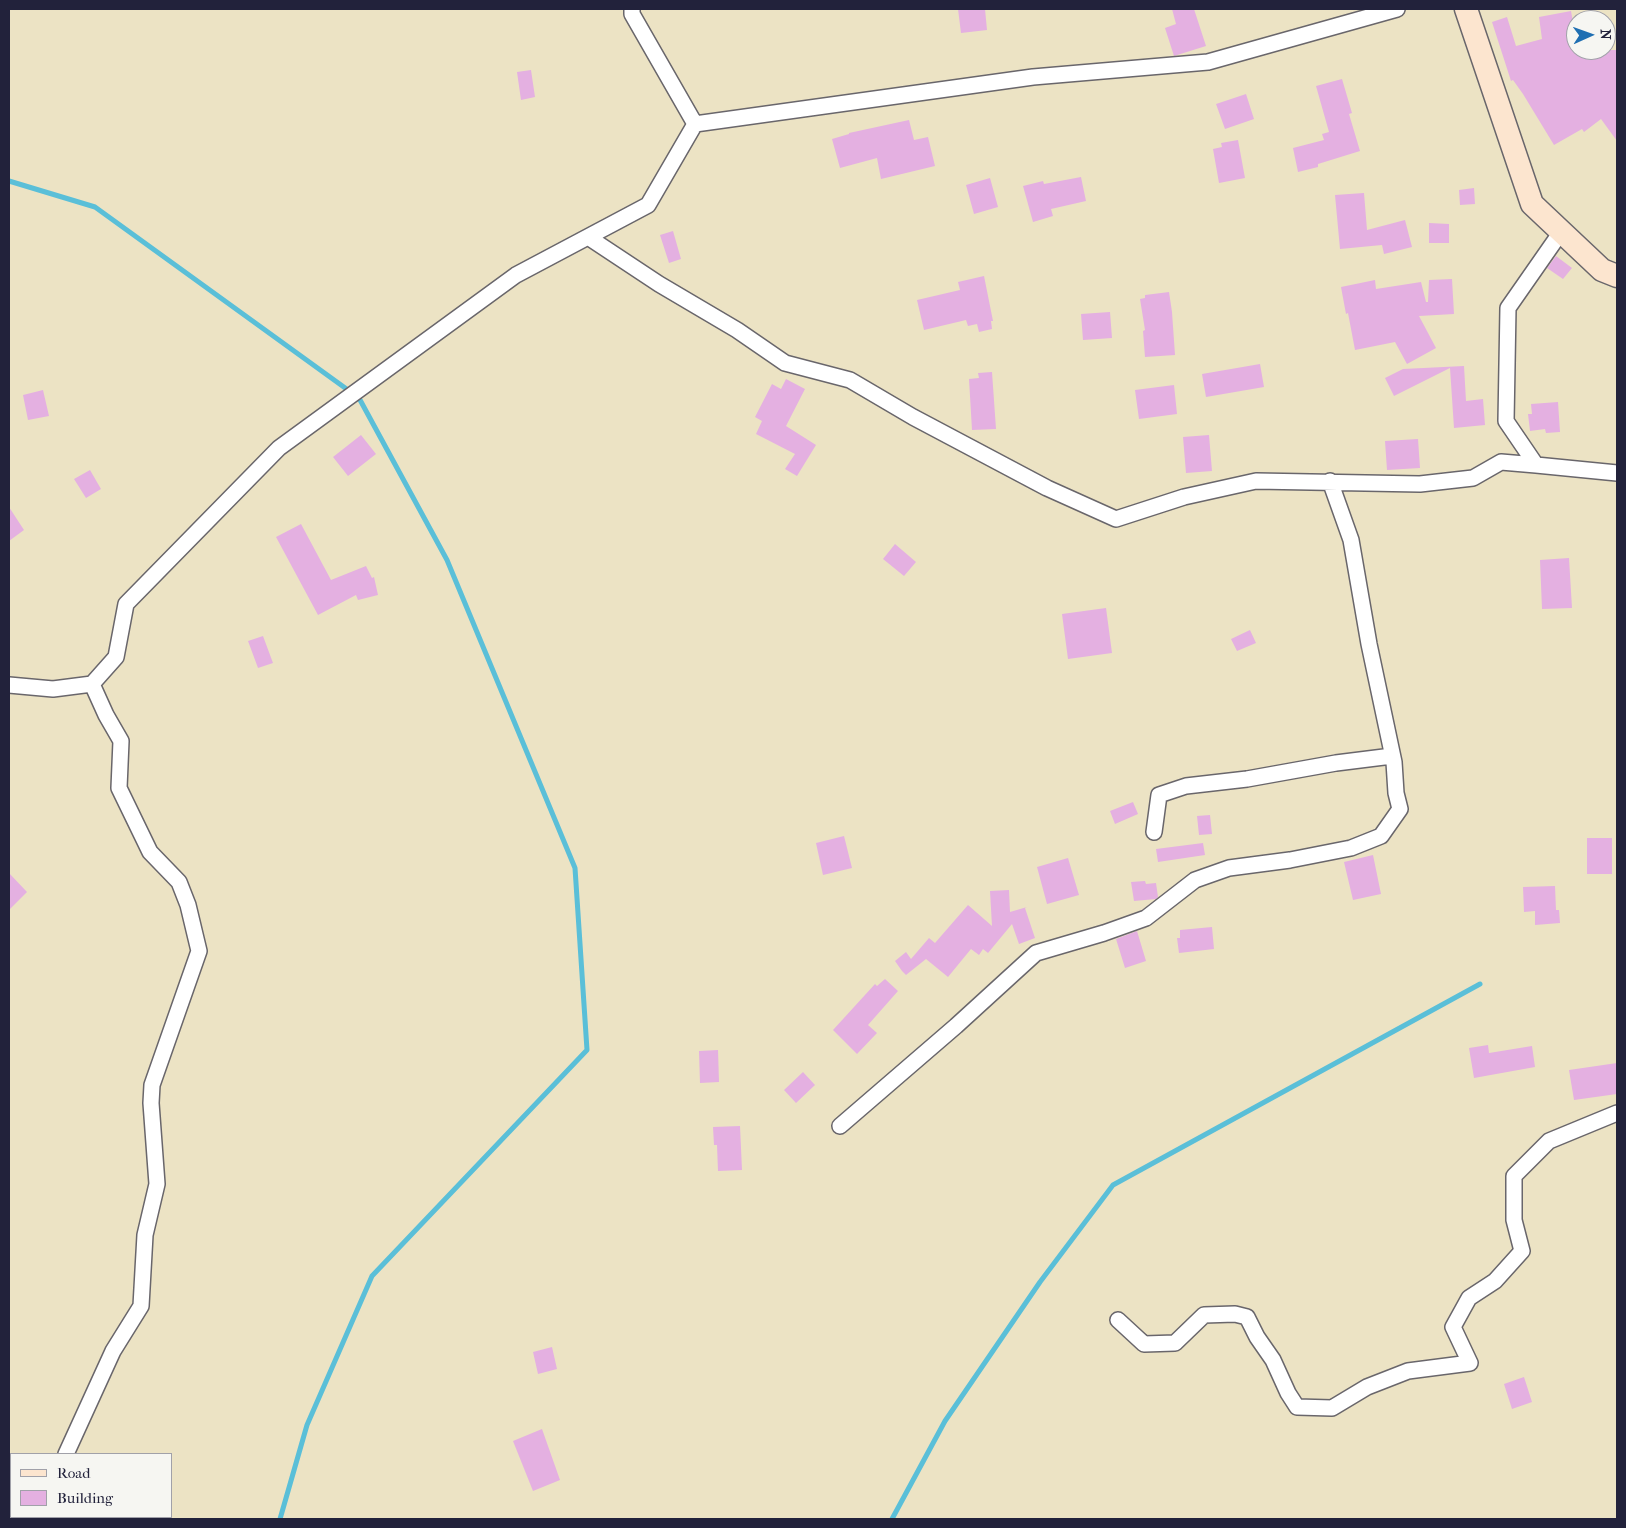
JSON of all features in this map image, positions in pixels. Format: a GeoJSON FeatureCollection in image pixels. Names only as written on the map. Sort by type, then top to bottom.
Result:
{"type":"FeatureCollection","features":[{"type":"Feature","properties":{"kind":"street"},"geometry":{"type":"LineString","coordinates":[[632,9],[632,14],[695,124]]}},
{"type":"Feature","properties":{"kind":"street"},"geometry":{"type":"LineString","coordinates":[[695,124],[1033,77],[1208,62],[1397,9]]}},
{"type":"Feature","properties":{"kind":"street"},"geometry":{"type":"LineString","coordinates":[[1466,9],[1532,204],[1602,270],[1617,276]]}},
{"type":"Feature","properties":{"kind":"street"},"geometry":{"type":"LineString","coordinates":[[9,685],[53,689],[92,684],[116,657],[126,604],[279,448],[516,275],[648,205],[695,124]]}},
{"type":"Feature","properties":{"kind":"street"},"geometry":{"type":"LineString","coordinates":[[1536,466],[1506,421],[1508,308],[1561,232]]}},
{"type":"Feature","properties":{"kind":"street"},"geometry":{"type":"LineString","coordinates":[[588,237],[659,284],[737,330],[785,363],[850,380],[913,417],[1047,488],[1116,519],[1184,497],[1256,481],[1420,484],[1474,478],[1501,462],[1617,472]]}},
{"type":"Feature","properties":{"kind":"street"},"geometry":{"type":"LineString","coordinates":[[840,1126],[956,1026],[1036,953],[1104,933],[1146,918],[1195,880],[1229,868],[1290,860],[1351,848],[1382,836],[1400,809],[1392,756],[1369,644],[1351,540],[1330,481]]}},
{"type":"Feature","properties":{"kind":"street"},"geometry":{"type":"LineString","coordinates":[[66,1453],[113,1351],[141,1306],[146,1235],[157,1184],[150,1103],[152,1085],[198,951],[188,906],[178,882],[150,852],[119,788],[121,741],[106,715],[92,684]]}},
{"type":"Feature","properties":{"kind":"street"},"geometry":{"type":"LineString","coordinates":[[1154,832],[1159,795],[1186,786],[1247,779],[1336,763],[1392,756]]}},
{"type":"Feature","properties":{"kind":"street"},"geometry":{"type":"LineString","coordinates":[[1118,1320],[1144,1344],[1175,1343],[1204,1315],[1235,1314],[1247,1317],[1257,1337],[1273,1360],[1288,1393],[1298,1407],[1332,1408],[1367,1388],[1408,1371],[1470,1363],[1453,1326],[1469,1298],[1495,1281],[1522,1251],[1514,1220],[1514,1176],[1549,1141],[1617,1113]]}},
{"type":"Feature","properties":{"kind":"building"},"geometry":{"type":"Polygon","coordinates":[[[958,9],[985,9],[987,30],[961,33],[958,9]]]}},
{"type":"Feature","properties":{"kind":"building"},"geometry":{"type":"Polygon","coordinates":[[[1172,9],[1194,9],[1206,46],[1174,56],[1165,28],[1176,24],[1172,9]]]}},
{"type":"Feature","properties":{"kind":"building"},"geometry":{"type":"Polygon","coordinates":[[[1566,12],[1566,60],[1616,60],[1617,50],[1617,141],[1601,119],[1584,132],[1582,129],[1554,145],[1523,94],[1513,80],[1511,81],[1492,22],[1507,17],[1516,46],[1542,39],[1539,17],[1566,12]]]}},
{"type":"Feature","properties":{"kind":"building"},"geometry":{"type":"Polygon","coordinates":[[[531,70],[535,97],[521,100],[517,72],[531,70]]]}},
{"type":"Feature","properties":{"kind":"building"},"geometry":{"type":"Polygon","coordinates":[[[1342,79],[1352,113],[1349,114],[1360,151],[1318,164],[1318,167],[1298,172],[1293,148],[1324,140],[1322,134],[1329,132],[1316,86],[1342,79]]]}},
{"type":"Feature","properties":{"kind":"building"},"geometry":{"type":"Polygon","coordinates":[[[1246,94],[1254,119],[1225,129],[1216,104],[1246,94]]]}},
{"type":"Feature","properties":{"kind":"building"},"geometry":{"type":"Polygon","coordinates":[[[909,120],[914,140],[928,137],[935,166],[881,179],[877,158],[840,168],[832,139],[849,133],[909,120]]]}},
{"type":"Feature","properties":{"kind":"building"},"geometry":{"type":"Polygon","coordinates":[[[1238,140],[1245,178],[1219,183],[1213,149],[1222,147],[1221,143],[1238,140]]]}},
{"type":"Feature","properties":{"kind":"building"},"geometry":{"type":"Polygon","coordinates":[[[1081,177],[1086,201],[1051,209],[1053,216],[1033,222],[1023,186],[1043,181],[1044,184],[1081,177]]]}},
{"type":"Feature","properties":{"kind":"building"},"geometry":{"type":"Polygon","coordinates":[[[990,178],[998,207],[974,214],[966,185],[990,178]]]}},
{"type":"Feature","properties":{"kind":"building"},"geometry":{"type":"Polygon","coordinates":[[[1474,188],[1475,204],[1460,205],[1459,190],[1474,188]]]}},
{"type":"Feature","properties":{"kind":"building"},"geometry":{"type":"Polygon","coordinates":[[[1364,193],[1367,230],[1405,220],[1412,247],[1384,254],[1382,245],[1340,249],[1335,195],[1364,193]]]}},
{"type":"Feature","properties":{"kind":"building"},"geometry":{"type":"Polygon","coordinates":[[[1429,223],[1449,224],[1449,243],[1429,243],[1429,223]]]}},
{"type":"Feature","properties":{"kind":"building"},"geometry":{"type":"Polygon","coordinates":[[[673,231],[681,259],[669,263],[660,235],[673,231]]]}},
{"type":"Feature","properties":{"kind":"building"},"geometry":{"type":"Polygon","coordinates":[[[1556,256],[1572,268],[1563,279],[1547,268],[1556,256]]]}},
{"type":"Feature","properties":{"kind":"building"},"geometry":{"type":"Polygon","coordinates":[[[984,276],[993,321],[991,321],[992,329],[979,332],[977,324],[968,326],[966,320],[924,330],[917,300],[960,290],[958,282],[984,276]]]}},
{"type":"Feature","properties":{"kind":"building"},"geometry":{"type":"Polygon","coordinates":[[[1452,279],[1454,314],[1419,316],[1436,348],[1407,364],[1395,342],[1355,350],[1341,287],[1375,280],[1376,289],[1421,282],[1426,302],[1428,302],[1429,280],[1452,279]]]}},
{"type":"Feature","properties":{"kind":"building"},"geometry":{"type":"Polygon","coordinates":[[[1169,292],[1175,355],[1145,357],[1143,331],[1145,330],[1140,299],[1145,298],[1145,295],[1169,292]]]}},
{"type":"Feature","properties":{"kind":"building"},"geometry":{"type":"Polygon","coordinates":[[[1110,312],[1112,338],[1083,340],[1081,314],[1110,312]]]}},
{"type":"Feature","properties":{"kind":"building"},"geometry":{"type":"Polygon","coordinates":[[[1260,364],[1264,387],[1206,397],[1202,374],[1260,364]]]}},
{"type":"Feature","properties":{"kind":"building"},"geometry":{"type":"Polygon","coordinates":[[[1464,366],[1466,401],[1483,399],[1485,425],[1454,428],[1450,368],[1394,396],[1385,378],[1403,369],[1464,366]]]}},
{"type":"Feature","properties":{"kind":"building"},"geometry":{"type":"Polygon","coordinates":[[[992,372],[996,429],[972,430],[969,379],[979,378],[978,373],[992,372]]]}},
{"type":"Feature","properties":{"kind":"building"},"geometry":{"type":"Polygon","coordinates":[[[786,379],[805,389],[786,426],[816,445],[797,476],[785,469],[795,454],[756,434],[762,421],[755,417],[772,384],[781,389],[786,379]]]}},
{"type":"Feature","properties":{"kind":"building"},"geometry":{"type":"Polygon","coordinates":[[[1174,385],[1177,414],[1139,419],[1135,390],[1174,385]]]}},
{"type":"Feature","properties":{"kind":"building"},"geometry":{"type":"Polygon","coordinates":[[[43,390],[49,416],[28,420],[23,395],[43,390]]]}},
{"type":"Feature","properties":{"kind":"building"},"geometry":{"type":"Polygon","coordinates":[[[1558,402],[1560,432],[1546,433],[1545,429],[1530,431],[1528,414],[1532,414],[1531,404],[1558,402]]]}},
{"type":"Feature","properties":{"kind":"building"},"geometry":{"type":"Polygon","coordinates":[[[361,435],[376,454],[348,476],[333,457],[361,435]]]}},
{"type":"Feature","properties":{"kind":"building"},"geometry":{"type":"Polygon","coordinates":[[[1209,435],[1212,471],[1186,473],[1183,437],[1209,435]]]}},
{"type":"Feature","properties":{"kind":"building"},"geometry":{"type":"Polygon","coordinates":[[[1418,439],[1420,468],[1387,470],[1385,441],[1418,439]]]}},
{"type":"Feature","properties":{"kind":"building"},"geometry":{"type":"Polygon","coordinates":[[[90,470],[101,489],[86,498],[74,479],[90,470]]]}},
{"type":"Feature","properties":{"kind":"building"},"geometry":{"type":"Polygon","coordinates":[[[9,507],[24,530],[9,541],[9,507]]]}},
{"type":"Feature","properties":{"kind":"building"},"geometry":{"type":"Polygon","coordinates":[[[301,524],[331,580],[366,566],[372,578],[374,577],[378,595],[358,600],[356,595],[318,615],[276,537],[301,524]]]}},
{"type":"Feature","properties":{"kind":"building"},"geometry":{"type":"Polygon","coordinates":[[[895,544],[916,562],[904,576],[883,559],[895,544]]]}},
{"type":"Feature","properties":{"kind":"building"},"geometry":{"type":"Polygon","coordinates":[[[1569,558],[1572,608],[1542,609],[1540,560],[1569,558]]]}},
{"type":"Feature","properties":{"kind":"building"},"geometry":{"type":"Polygon","coordinates":[[[1106,608],[1112,653],[1068,659],[1062,614],[1106,608]]]}},
{"type":"Feature","properties":{"kind":"building"},"geometry":{"type":"Polygon","coordinates":[[[1250,630],[1256,643],[1237,651],[1231,639],[1250,630]]]}},
{"type":"Feature","properties":{"kind":"building"},"geometry":{"type":"Polygon","coordinates":[[[263,636],[273,663],[258,668],[248,641],[263,636]]]}},
{"type":"Feature","properties":{"kind":"building"},"geometry":{"type":"Polygon","coordinates":[[[1133,802],[1138,814],[1115,824],[1110,811],[1133,802]]]}},
{"type":"Feature","properties":{"kind":"building"},"geometry":{"type":"Polygon","coordinates":[[[1210,815],[1212,834],[1199,835],[1197,816],[1210,815]]]}},
{"type":"Feature","properties":{"kind":"building"},"geometry":{"type":"Polygon","coordinates":[[[844,836],[852,868],[823,875],[816,843],[844,836]]]}},
{"type":"Feature","properties":{"kind":"building"},"geometry":{"type":"Polygon","coordinates":[[[1587,838],[1612,838],[1612,874],[1587,874],[1587,838]]]}},
{"type":"Feature","properties":{"kind":"building"},"geometry":{"type":"Polygon","coordinates":[[[1203,843],[1205,855],[1158,862],[1156,849],[1203,843]]]}},
{"type":"Feature","properties":{"kind":"building"},"geometry":{"type":"Polygon","coordinates":[[[1373,855],[1381,894],[1353,900],[1344,862],[1373,855]]]}},
{"type":"Feature","properties":{"kind":"building"},"geometry":{"type":"Polygon","coordinates":[[[1068,858],[1079,895],[1047,904],[1037,867],[1068,858]]]}},
{"type":"Feature","properties":{"kind":"building"},"geometry":{"type":"Polygon","coordinates":[[[9,873],[27,892],[9,910],[9,873]]]}},
{"type":"Feature","properties":{"kind":"building"},"geometry":{"type":"Polygon","coordinates":[[[1145,881],[1146,884],[1156,883],[1158,897],[1156,899],[1134,901],[1131,882],[1145,881]]]}},
{"type":"Feature","properties":{"kind":"building"},"geometry":{"type":"Polygon","coordinates":[[[1555,886],[1556,910],[1559,910],[1560,923],[1535,925],[1535,911],[1524,912],[1523,887],[1555,886]]]}},
{"type":"Feature","properties":{"kind":"building"},"geometry":{"type":"Polygon","coordinates":[[[1009,890],[1010,912],[1027,907],[1025,908],[1035,938],[1019,944],[1012,924],[988,953],[983,949],[979,955],[971,949],[948,977],[926,959],[906,975],[895,961],[906,952],[911,959],[929,938],[935,943],[968,905],[992,926],[990,891],[1009,890]]]}},
{"type":"Feature","properties":{"kind":"building"},"geometry":{"type":"Polygon","coordinates":[[[1212,927],[1214,949],[1179,953],[1177,938],[1180,938],[1180,930],[1212,927]]]}},
{"type":"Feature","properties":{"kind":"building"},"geometry":{"type":"Polygon","coordinates":[[[1137,931],[1146,961],[1125,968],[1116,939],[1137,931]]]}},
{"type":"Feature","properties":{"kind":"building"},"geometry":{"type":"Polygon","coordinates":[[[885,979],[898,991],[868,1025],[877,1033],[857,1054],[833,1030],[875,984],[877,986],[885,979]]]}},
{"type":"Feature","properties":{"kind":"building"},"geometry":{"type":"Polygon","coordinates":[[[1488,1045],[1489,1053],[1532,1046],[1535,1067],[1474,1078],[1469,1048],[1488,1045]]]}},
{"type":"Feature","properties":{"kind":"building"},"geometry":{"type":"Polygon","coordinates":[[[718,1050],[719,1082],[700,1083],[699,1051],[718,1050]]]}},
{"type":"Feature","properties":{"kind":"building"},"geometry":{"type":"Polygon","coordinates":[[[1617,1063],[1617,1094],[1574,1100],[1569,1070],[1617,1063]]]}},
{"type":"Feature","properties":{"kind":"building"},"geometry":{"type":"Polygon","coordinates":[[[803,1072],[815,1085],[796,1103],[784,1090],[803,1072]]]}},
{"type":"Feature","properties":{"kind":"building"},"geometry":{"type":"Polygon","coordinates":[[[740,1126],[742,1170],[718,1171],[717,1145],[714,1145],[713,1127],[740,1126]]]}},
{"type":"Feature","properties":{"kind":"building"},"geometry":{"type":"Polygon","coordinates":[[[552,1347],[557,1369],[538,1374],[533,1352],[552,1347]]]}},
{"type":"Feature","properties":{"kind":"building"},"geometry":{"type":"Polygon","coordinates":[[[1524,1377],[1532,1402],[1512,1409],[1504,1384],[1524,1377]]]}},
{"type":"Feature","properties":{"kind":"building"},"geometry":{"type":"Polygon","coordinates":[[[542,1429],[560,1480],[533,1491],[513,1441],[542,1429]]]}},
{"type":"Feature","properties":{"kind":"waterway"},"geometry":{"type":"LineString","coordinates":[[9,181],[95,207],[359,398],[447,560],[575,868],[587,1050],[372,1276],[307,1425],[280,1519]]}},
{"type":"Feature","properties":{"kind":"waterway"},"geometry":{"type":"LineString","coordinates":[[892,1519],[945,1421],[1040,1282],[1113,1185],[1480,984]]}}]}
